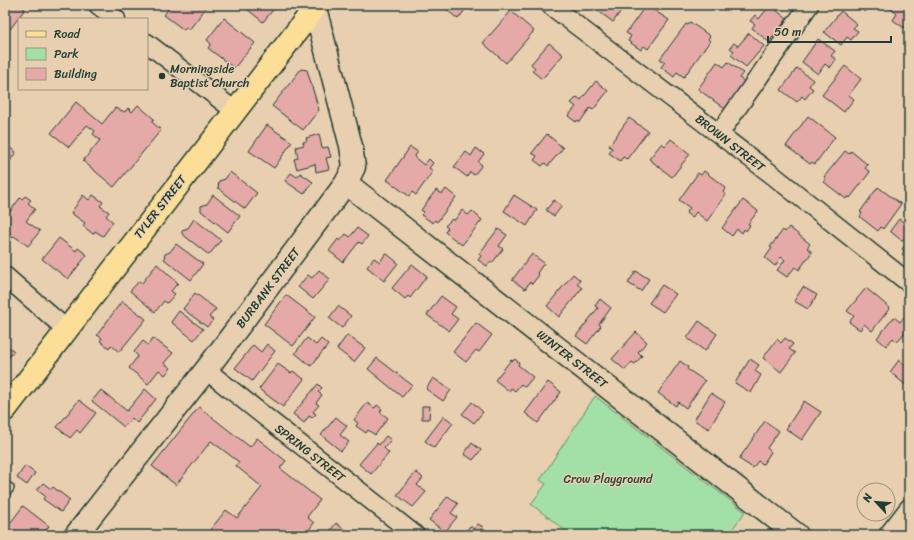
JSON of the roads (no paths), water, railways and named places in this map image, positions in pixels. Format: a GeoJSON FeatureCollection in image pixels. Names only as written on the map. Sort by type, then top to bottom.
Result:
{"type":"FeatureCollection","features":[{"type":"Feature","properties":{"kind":"main road","name":"TYLER STREET"},"geometry":{"type":"LineString","coordinates":[[5,410],[316,7]]}},
{"type":"Feature","properties":{"kind":"street"},"geometry":{"type":"LineString","coordinates":[[98,5],[115,18]]}},
{"type":"Feature","properties":{"kind":"street"},"geometry":{"type":"LineString","coordinates":[[719,134],[809,5]]}},
{"type":"Feature","properties":{"kind":"street","name":"BROWN STREET"},"geometry":{"type":"LineString","coordinates":[[553,6],[909,283]]}},
{"type":"Feature","properties":{"kind":"street","name":"BURBANK STREET"},"geometry":{"type":"LineString","coordinates":[[76,535],[206,370],[346,183],[354,167],[351,146],[316,7]]}},
{"type":"Feature","properties":{"kind":"street"},"geometry":{"type":"LineString","coordinates":[[148,44],[235,111]]}},
{"type":"Feature","properties":{"kind":"street","name":"WINTER STREET"},"geometry":{"type":"LineString","coordinates":[[346,183],[798,535]]}},
{"type":"Feature","properties":{"kind":"street"},"geometry":{"type":"LineString","coordinates":[[5,276],[66,329]]}},
{"type":"Feature","properties":{"kind":"street","name":"SPRING STREET"},"geometry":{"type":"LineString","coordinates":[[206,370],[416,535]]}},
{"type":"Feature","properties":{"kind":"street"},"geometry":{"type":"LineString","coordinates":[[888,535],[909,508]]}},
{"type":"Feature","properties":{"kind":"place","name":"Morningside Baptist Church"},"geometry":{"type":"Point","coordinates":[162,76]}},
{"type":"Feature","properties":{"kind":"park label","name":"Crow Playground"},"geometry":{"type":"Point","coordinates":[608,479]}}]}
